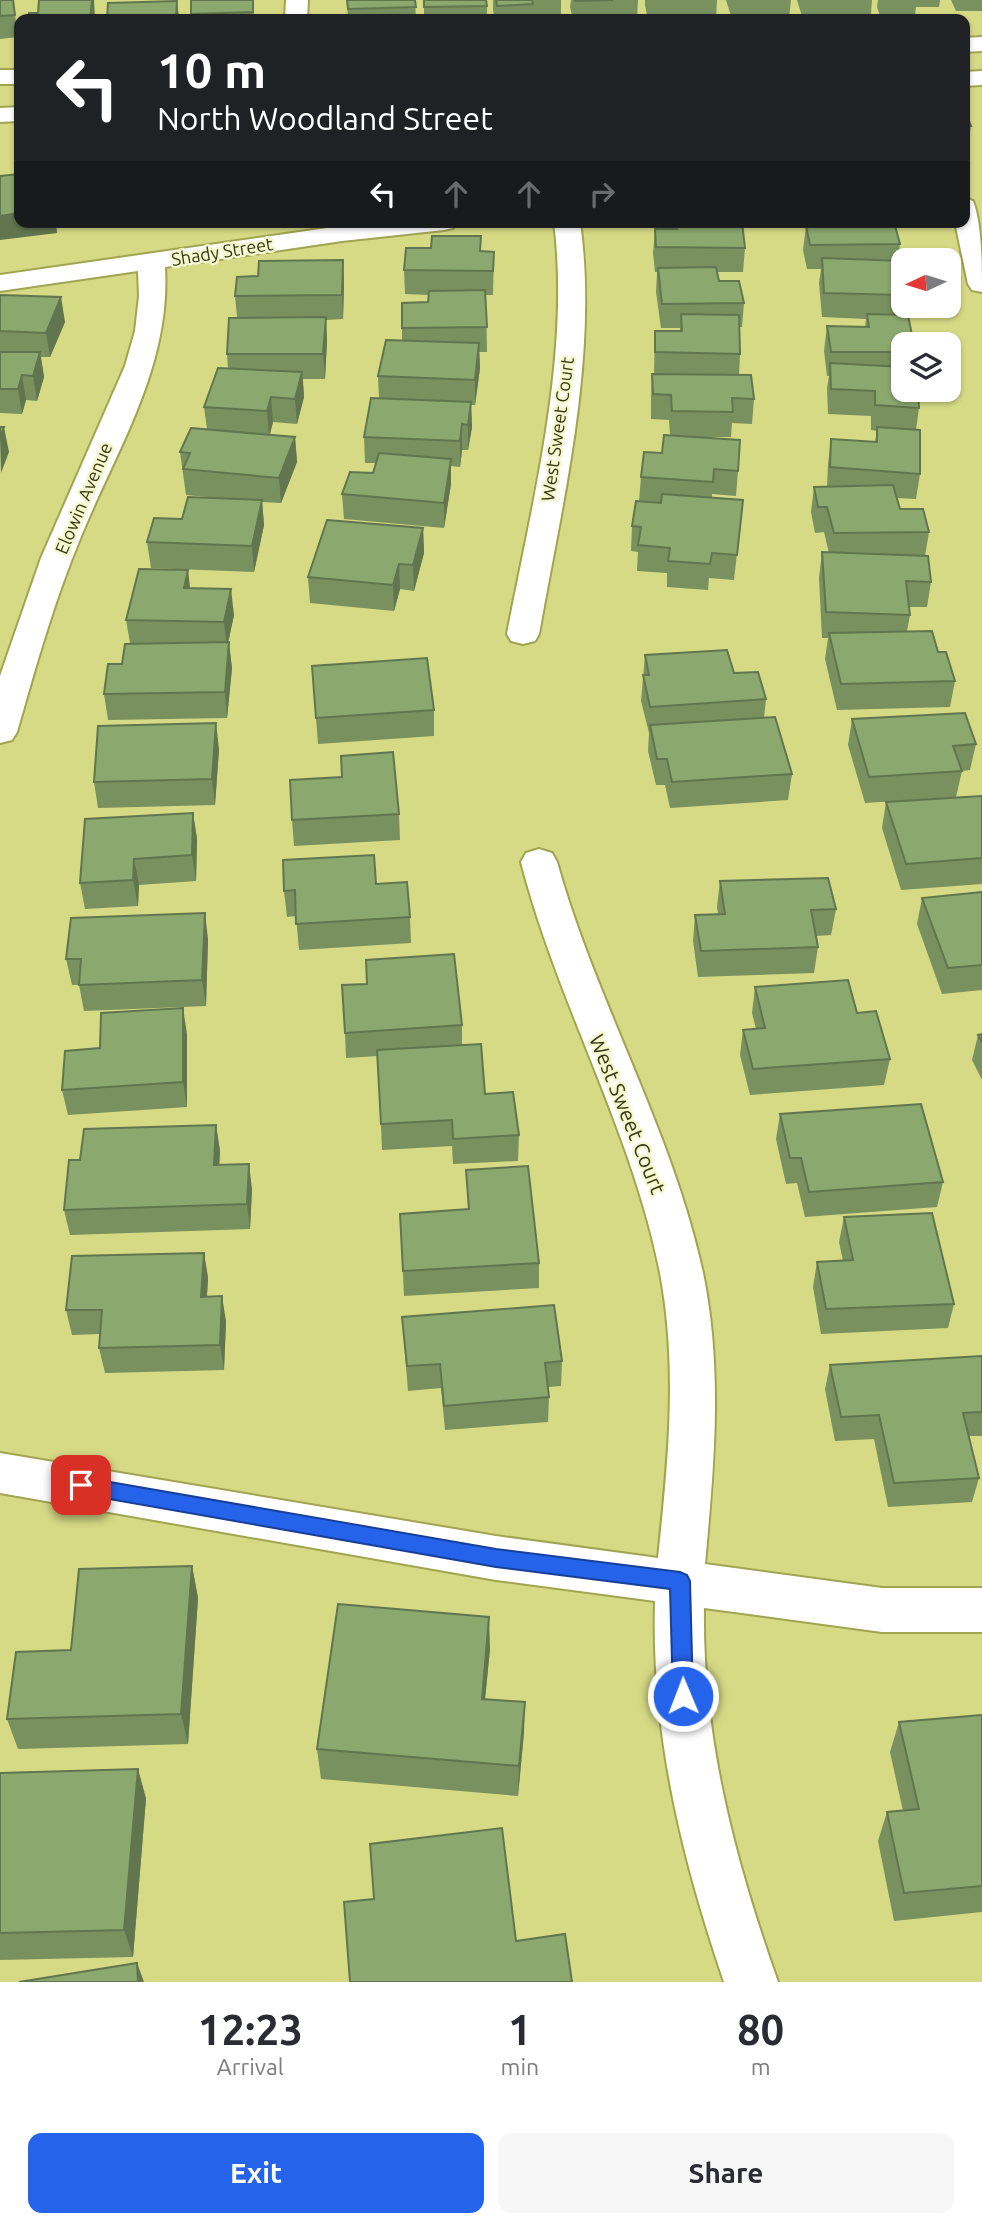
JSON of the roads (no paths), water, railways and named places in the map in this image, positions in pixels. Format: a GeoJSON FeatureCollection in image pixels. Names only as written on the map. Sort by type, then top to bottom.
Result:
{"type":"FeatureCollection","features":[{"type":"Feature","properties":{"kind":"street","name":"Shady Street"},"geometry":{"type":"LineString","coordinates":[[0,283],[388,228]]}},
{"type":"Feature","properties":{"kind":"street","name":"West Sweet Court"},"geometry":{"type":"LineString","coordinates":[[523,634],[560,421],[572,318],[572,251],[569,228]]}},
{"type":"Feature","properties":{"kind":"street"},"geometry":{"type":"LineString","coordinates":[[969,228],[982,284]]}},
{"type":"Feature","properties":{"kind":"street","name":"Elowin Avenue"},"geometry":{"type":"LineString","coordinates":[[0,732],[35,615],[66,534],[125,403],[145,346],[154,304],[151,261]]}},
{"type":"Feature","properties":{"kind":"street","name":"West Sweet Court"},"geometry":{"type":"LineString","coordinates":[[539,862],[551,916],[570,971],[637,1126],[660,1191],[681,1273],[691,1368],[693,1447],[680,1581],[683,1696],[696,1796],[723,1907],[751,1982]]}},
{"type":"Feature","properties":{"kind":"street"},"geometry":{"type":"LineString","coordinates":[[0,1473],[496,1558],[882,1610],[982,1610]]}}]}
